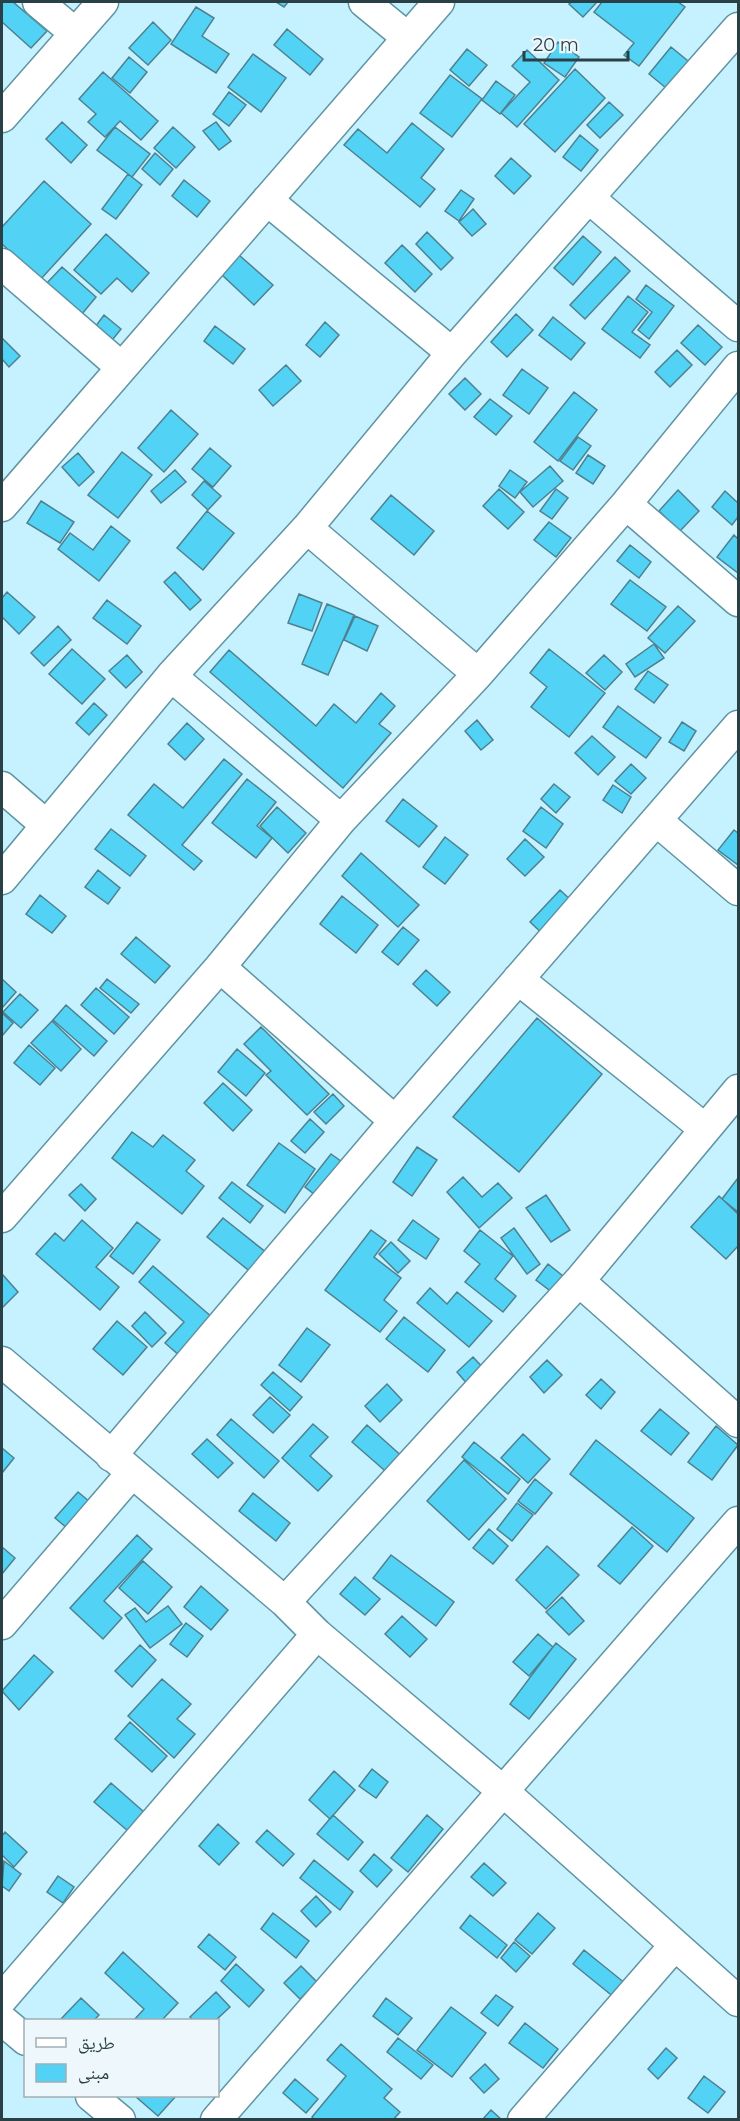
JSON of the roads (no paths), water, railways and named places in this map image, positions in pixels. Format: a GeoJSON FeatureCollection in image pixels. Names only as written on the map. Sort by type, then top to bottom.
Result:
{"type":"FeatureCollection","features":[{"type":"Feature","properties":{"kind":"street"},"geometry":{"type":"LineString","coordinates":[[38,2],[75,33]]}},
{"type":"Feature","properties":{"kind":"street"},"geometry":{"type":"LineString","coordinates":[[2,117],[103,2]]}},
{"type":"Feature","properties":{"kind":"street"},"geometry":{"type":"LineString","coordinates":[[364,2],[408,38]]}},
{"type":"Feature","properties":{"kind":"street"},"geometry":{"type":"LineString","coordinates":[[2,506],[439,2]]}},
{"type":"Feature","properties":{"kind":"street"},"geometry":{"type":"LineString","coordinates":[[2,879],[171,676],[307,528],[452,353],[738,28]]}},
{"type":"Feature","properties":{"kind":"street"},"geometry":{"type":"LineString","coordinates":[[589,198],[738,326]]}},
{"type":"Feature","properties":{"kind":"street"},"geometry":{"type":"LineString","coordinates":[[267,200],[452,353]]}},
{"type":"Feature","properties":{"kind":"street"},"geometry":{"type":"LineString","coordinates":[[2,264],[121,367]]}},
{"type":"Feature","properties":{"kind":"street"},"geometry":{"type":"LineString","coordinates":[[2,1217],[220,967],[341,820],[478,674],[626,504],[738,367]]}},
{"type":"Feature","properties":{"kind":"street"},"geometry":{"type":"LineString","coordinates":[[626,504],[738,601]]}},
{"type":"Feature","properties":{"kind":"street"},"geometry":{"type":"LineString","coordinates":[[307,528],[478,674]]}},
{"type":"Feature","properties":{"kind":"street"},"geometry":{"type":"LineString","coordinates":[[171,676],[341,820]]}},
{"type":"Feature","properties":{"kind":"street"},"geometry":{"type":"LineString","coordinates":[[2,1624],[121,1465],[395,1121],[738,726]]}},
{"type":"Feature","properties":{"kind":"street"},"geometry":{"type":"LineString","coordinates":[[2,787],[46,825]]}},
{"type":"Feature","properties":{"kind":"street"},"geometry":{"type":"LineString","coordinates":[[657,821],[738,890]]}},
{"type":"Feature","properties":{"kind":"street"},"geometry":{"type":"LineString","coordinates":[[220,967],[395,1121]]}},
{"type":"Feature","properties":{"kind":"street"},"geometry":{"type":"LineString","coordinates":[[518,979],[705,1130]]}},
{"type":"Feature","properties":{"kind":"street"},"geometry":{"type":"LineString","coordinates":[[285,1602],[579,1281],[738,1090]]}},
{"type":"Feature","properties":{"kind":"street"},"geometry":{"type":"LineString","coordinates":[[579,1281],[738,1422]]}},
{"type":"Feature","properties":{"kind":"street"},"geometry":{"type":"LineString","coordinates":[[2,1362],[285,1602],[317,1634],[504,1792],[738,2001]]}},
{"type":"Feature","properties":{"kind":"street"},"geometry":{"type":"LineString","coordinates":[[216,2120],[738,1522]]}},
{"type":"Feature","properties":{"kind":"street"},"geometry":{"type":"LineString","coordinates":[[2,1999],[317,1634]]}},
{"type":"Feature","properties":{"kind":"street"},"geometry":{"type":"LineString","coordinates":[[523,2120],[675,1945]]}},
{"type":"Feature","properties":{"kind":"street"},"geometry":{"type":"LineString","coordinates":[[2,2020],[24,2038]]}},
{"type":"Feature","properties":{"kind":"street"},"geometry":{"type":"LineString","coordinates":[[93,2097],[120,2120]]}}]}
